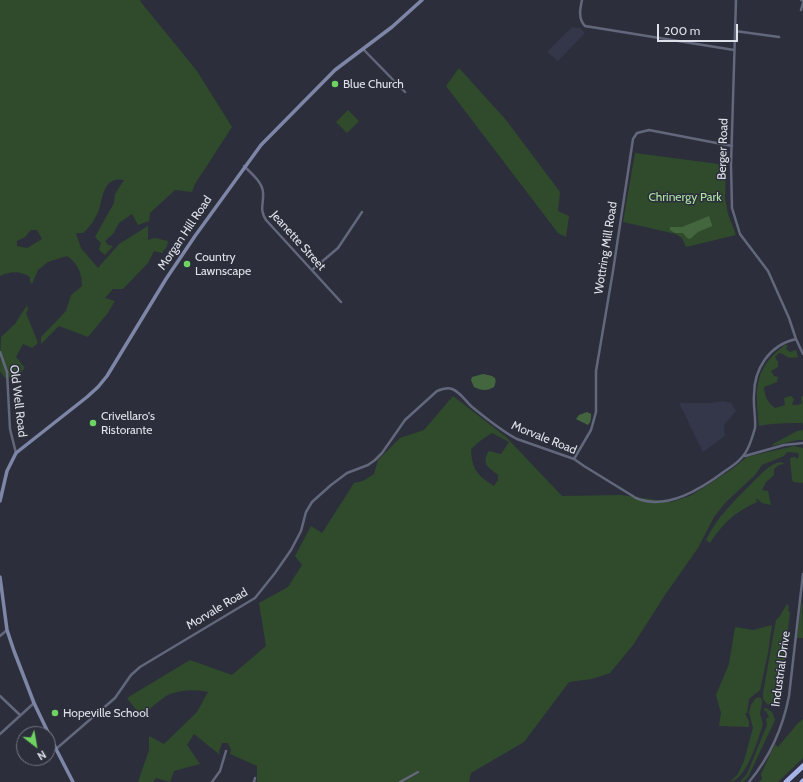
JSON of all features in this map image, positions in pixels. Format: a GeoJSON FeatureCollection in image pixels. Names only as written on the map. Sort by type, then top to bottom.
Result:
{"type":"FeatureCollection","features":[{"type":"Feature","properties":{"kind":"highway"},"geometry":{"type":"LineString","coordinates":[[786,782],[803,766]]}},
{"type":"Feature","properties":{"kind":"main road","name":"Morgan Hill Road"},"geometry":{"type":"LineString","coordinates":[[0,501],[7,471],[16,453],[98,387],[107,376],[180,257],[261,144],[333,71],[392,27],[422,0]]}},
{"type":"Feature","properties":{"kind":"main road"},"geometry":{"type":"LineString","coordinates":[[0,577],[8,630],[14,651],[45,726]]}},
{"type":"Feature","properties":{"kind":"main road"},"geometry":{"type":"LineString","coordinates":[[56,749],[73,782]]}},
{"type":"Feature","properties":{"kind":"street"},"geometry":{"type":"LineString","coordinates":[[582,0],[580,13],[581,22],[585,26],[734,50]]}},
{"type":"Feature","properties":{"kind":"street","name":"Berger Road"},"geometry":{"type":"LineString","coordinates":[[736,0],[732,204],[740,234],[768,271],[803,354]]}},
{"type":"Feature","properties":{"kind":"street"},"geometry":{"type":"LineString","coordinates":[[801,10],[802,1]]}},
{"type":"Feature","properties":{"kind":"street"},"geometry":{"type":"LineString","coordinates":[[735,31],[779,37]]}},
{"type":"Feature","properties":{"kind":"street"},"geometry":{"type":"LineString","coordinates":[[363,49],[405,92]]}},
{"type":"Feature","properties":{"kind":"street","name":"Wottring Mill Road"},"geometry":{"type":"LineString","coordinates":[[574,459],[591,430],[596,412],[596,371],[613,271],[632,140],[637,133],[649,130],[732,146]]}},
{"type":"Feature","properties":{"kind":"street","name":"Jeanette Street"},"geometry":{"type":"LineString","coordinates":[[244,166],[258,181],[263,192],[262,214],[266,220],[341,302]]}},
{"type":"Feature","properties":{"kind":"street"},"geometry":{"type":"LineString","coordinates":[[312,270],[338,248],[362,212]]}},
{"type":"Feature","properties":{"kind":"street"},"geometry":{"type":"LineString","coordinates":[[744,456],[755,428],[754,387],[757,372],[765,358],[773,350],[789,340],[796,339]]}},
{"type":"Feature","properties":{"kind":"street","name":"Old Well Road"},"geometry":{"type":"LineString","coordinates":[[0,352],[7,372],[10,429],[16,453]]}},
{"type":"Feature","properties":{"kind":"street","name":"Morvale Road"},"geometry":{"type":"LineString","coordinates":[[56,749],[116,698],[131,675],[140,667],[254,598],[275,573],[291,550],[301,532],[306,512],[312,502],[347,473],[375,460],[382,453],[404,420],[437,391],[444,388],[449,388],[458,392],[464,400],[486,419],[509,434],[574,459],[636,498],[645,502],[664,501],[687,495],[698,490],[744,456]]}},
{"type":"Feature","properties":{"kind":"street"},"geometry":{"type":"LineString","coordinates":[[744,456],[784,445],[803,443]]}},
{"type":"Feature","properties":{"kind":"street","name":"Industrial Drive"},"geometry":{"type":"LineString","coordinates":[[749,782],[760,768],[769,752],[786,709],[789,696],[803,574]]}},
{"type":"Feature","properties":{"kind":"street"},"geometry":{"type":"LineString","coordinates":[[0,636],[8,630]]}},
{"type":"Feature","properties":{"kind":"street"},"geometry":{"type":"LineString","coordinates":[[0,696],[20,715]]}},
{"type":"Feature","properties":{"kind":"street"},"geometry":{"type":"LineString","coordinates":[[0,734],[34,702]]}},
{"type":"Feature","properties":{"kind":"street"},"geometry":{"type":"LineString","coordinates":[[212,782],[220,771],[226,751]]}},
{"type":"Feature","properties":{"kind":"street"},"geometry":{"type":"LineString","coordinates":[[400,782],[418,772]]}},
{"type":"Feature","properties":{"kind":"street"},"geometry":{"type":"LineString","coordinates":[[254,782],[255,778]]}},
{"type":"Feature","properties":{"kind":"shaded area"},"geometry":{"type":"Polygon","coordinates":[[[572,27],[580,28],[585,33],[558,61],[547,52],[572,27]]]}},
{"type":"Feature","properties":{"kind":"shaded area"},"geometry":{"type":"Polygon","coordinates":[[[709,216],[712,226],[698,232],[690,239],[683,233],[675,233],[670,230],[670,227],[682,227],[709,216]]]}},
{"type":"Feature","properties":{"kind":"shaded area"},"geometry":{"type":"Polygon","coordinates":[[[483,374],[494,377],[496,381],[494,387],[484,390],[474,387],[471,380],[472,377],[483,374]]]}},
{"type":"Feature","properties":{"kind":"shaded area"},"geometry":{"type":"Polygon","coordinates":[[[723,401],[731,403],[736,411],[724,425],[725,436],[703,452],[679,403],[711,403],[723,401]]]}},
{"type":"Feature","properties":{"kind":"shaded area"},"geometry":{"type":"Polygon","coordinates":[[[587,412],[591,414],[591,420],[588,425],[576,419],[579,415],[587,412]]]}},
{"type":"Feature","properties":{"kind":"green space"},"geometry":{"type":"Polygon","coordinates":[[[0,0],[141,0],[140,1],[197,71],[232,127],[195,184],[192,192],[175,190],[150,213],[149,221],[138,225],[132,214],[119,223],[113,234],[105,241],[108,245],[113,246],[105,255],[99,250],[101,243],[95,237],[114,203],[115,194],[124,180],[112,181],[108,184],[103,193],[96,217],[83,233],[76,233],[81,248],[98,268],[119,244],[148,226],[148,240],[155,238],[168,241],[167,246],[162,253],[154,251],[148,263],[123,289],[113,289],[105,298],[115,301],[107,314],[88,337],[59,326],[41,344],[41,337],[66,311],[71,295],[82,286],[77,265],[67,256],[48,262],[38,270],[32,284],[30,282],[30,277],[19,273],[8,273],[0,276],[0,0]],[[31,230],[25,237],[17,241],[17,246],[27,248],[42,239],[37,230],[31,230]]]}},
{"type":"Feature","properties":{"kind":"green space"},"geometry":{"type":"Polygon","coordinates":[[[459,68],[506,120],[560,192],[558,211],[569,216],[566,237],[558,233],[446,86],[459,68]]]}},
{"type":"Feature","properties":{"kind":"green space"},"geometry":{"type":"Polygon","coordinates":[[[348,110],[359,121],[347,133],[336,122],[348,110]]]}},
{"type":"Feature","properties":{"kind":"green space","name":"Chrinergy Park"},"geometry":{"type":"Polygon","coordinates":[[[635,153],[726,165],[725,198],[728,214],[736,235],[686,247],[682,238],[676,234],[623,222],[635,153]]]}},
{"type":"Feature","properties":{"kind":"green space"},"geometry":{"type":"Polygon","coordinates":[[[27,305],[28,310],[26,313],[38,343],[32,348],[23,344],[16,357],[25,368],[17,376],[5,378],[0,371],[1,337],[15,324],[27,305]]]}},
{"type":"Feature","properties":{"kind":"green space"},"geometry":{"type":"Polygon","coordinates":[[[785,345],[788,345],[786,349],[790,352],[796,350],[798,357],[792,358],[779,353],[775,357],[778,362],[778,367],[771,371],[774,376],[778,377],[777,382],[764,387],[765,394],[770,404],[775,408],[785,405],[784,398],[791,396],[794,399],[792,405],[798,405],[802,403],[801,397],[803,396],[803,425],[802,423],[786,423],[759,426],[757,401],[758,381],[767,363],[785,345]]]}},
{"type":"Feature","properties":{"kind":"green space"},"geometry":{"type":"Polygon","coordinates":[[[453,396],[506,437],[562,496],[621,495],[671,502],[690,496],[732,469],[747,457],[794,446],[803,448],[803,483],[793,482],[792,479],[790,458],[795,457],[797,459],[799,456],[798,453],[787,452],[784,456],[762,465],[755,475],[726,502],[714,517],[698,548],[665,595],[633,645],[610,673],[592,679],[569,682],[524,742],[471,773],[469,782],[257,782],[257,766],[230,754],[231,750],[228,743],[222,743],[219,752],[220,755],[194,734],[187,745],[200,764],[174,771],[170,782],[156,778],[153,782],[138,782],[149,750],[149,736],[164,744],[197,712],[208,692],[189,690],[170,694],[141,716],[127,698],[190,660],[232,675],[266,646],[259,603],[288,587],[302,565],[295,556],[311,526],[322,533],[354,483],[363,481],[374,474],[378,460],[400,438],[424,430],[453,396]],[[492,433],[471,449],[476,471],[483,479],[494,486],[498,480],[498,475],[487,466],[485,460],[486,456],[489,451],[501,454],[509,442],[492,433]]]}},
{"type":"Feature","properties":{"kind":"green space"},"geometry":{"type":"Polygon","coordinates":[[[803,430],[803,440],[772,446],[773,444],[797,431],[803,430]]]}},
{"type":"Feature","properties":{"kind":"green space"},"geometry":{"type":"Polygon","coordinates":[[[782,462],[784,464],[779,465],[774,469],[774,475],[766,482],[762,490],[768,491],[771,505],[762,503],[756,498],[757,502],[730,518],[710,543],[706,540],[715,524],[739,496],[766,470],[777,463],[782,462]]]}},
{"type":"Feature","properties":{"kind":"green space"},"geometry":{"type":"Polygon","coordinates":[[[802,598],[803,638],[797,638],[802,598]]]}},
{"type":"Feature","properties":{"kind":"green space"},"geometry":{"type":"Polygon","coordinates":[[[787,604],[789,606],[788,610],[790,613],[781,689],[774,703],[768,705],[763,699],[763,693],[776,620],[787,604]]]}},
{"type":"Feature","properties":{"kind":"green space"},"geometry":{"type":"Polygon","coordinates":[[[772,625],[760,690],[749,699],[747,713],[745,713],[749,722],[749,727],[719,726],[721,713],[716,695],[729,664],[735,627],[753,630],[772,625]]]}},
{"type":"Feature","properties":{"kind":"green space"},"geometry":{"type":"Polygon","coordinates":[[[758,697],[761,698],[762,702],[760,714],[763,724],[747,766],[742,774],[730,782],[738,774],[744,761],[753,728],[749,712],[751,705],[758,697]]]}},
{"type":"Feature","properties":{"kind":"green space"},"geometry":{"type":"Polygon","coordinates":[[[766,708],[772,712],[775,720],[748,777],[743,782],[740,782],[747,774],[767,725],[766,719],[769,717],[766,711],[764,711],[766,708]]]}},
{"type":"Feature","properties":{"kind":"green space"},"geometry":{"type":"Polygon","coordinates":[[[803,719],[803,758],[778,782],[759,782],[762,779],[761,774],[775,744],[778,747],[803,719]]]}},
{"type":"Feature","properties":{"kind":"place","name":"Blue Church"},"geometry":{"type":"Point","coordinates":[335,84]}},
{"type":"Feature","properties":{"kind":"place","name":"Country Lawnscape"},"geometry":{"type":"Point","coordinates":[187,264]}},
{"type":"Feature","properties":{"kind":"place","name":"Crivellaro's Ristorante"},"geometry":{"type":"Point","coordinates":[93,423]}},
{"type":"Feature","properties":{"kind":"place","name":"Hopeville School"},"geometry":{"type":"Point","coordinates":[55,713]}}]}
